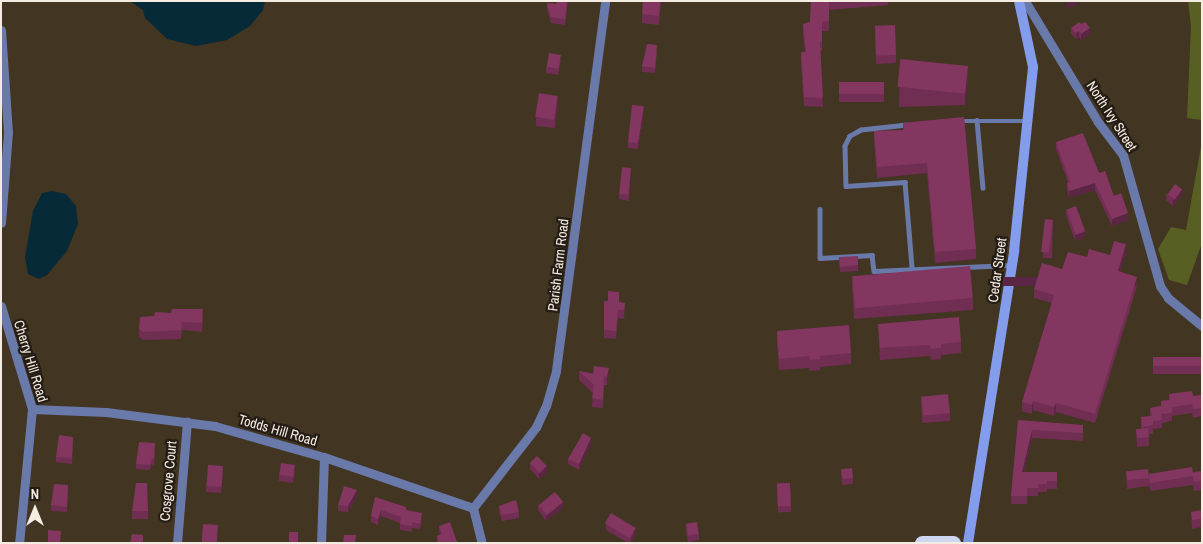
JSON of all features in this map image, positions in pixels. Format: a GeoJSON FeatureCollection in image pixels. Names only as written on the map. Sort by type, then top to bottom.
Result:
{"type":"FeatureCollection","features":[{"type":"Feature","properties":{"kind":"highway"},"geometry":{"type":"LineString","coordinates":[[922,543],[953,543]]}},
{"type":"Feature","properties":{"kind":"main road","name":"Cedar Street"},"geometry":{"type":"LineString","coordinates":[[968,543],[1012,265],[1033,67],[1018,1]]}},
{"type":"Feature","properties":{"kind":"street","name":"Parish Farm Road"},"geometry":{"type":"LineString","coordinates":[[473,508],[536,427],[553,379],[562,336],[605,1]]}},
{"type":"Feature","properties":{"kind":"street","name":"North Ivy Street"},"geometry":{"type":"LineString","coordinates":[[1025,1],[1098,122],[1123,155],[1160,286],[1168,298],[1202,326]]}},
{"type":"Feature","properties":{"kind":"street"},"geometry":{"type":"LineString","coordinates":[[1,30],[8,132],[1,223]]}},
{"type":"Feature","properties":{"kind":"street","name":"Cherry Hill Road"},"geometry":{"type":"LineString","coordinates":[[1,306],[32,409],[19,543]]}},
{"type":"Feature","properties":{"kind":"street","name":"Todds Hill Road"},"geometry":{"type":"LineString","coordinates":[[32,409],[106,412],[187,421],[324,457],[473,508]]}},
{"type":"Feature","properties":{"kind":"street","name":"Cosgrove Court"},"geometry":{"type":"LineString","coordinates":[[177,543],[187,421]]}},
{"type":"Feature","properties":{"kind":"street"},"geometry":{"type":"LineString","coordinates":[[322,543],[324,457]]}},
{"type":"Feature","properties":{"kind":"street"},"geometry":{"type":"LineString","coordinates":[[473,508],[482,543]]}},
{"type":"Feature","properties":{"kind":"lane"},"geometry":{"type":"LineString","coordinates":[[976,120],[983,188]]}},
{"type":"Feature","properties":{"kind":"lane"},"geometry":{"type":"LineString","coordinates":[[948,122],[976,120],[1028,121]]}},
{"type":"Feature","properties":{"kind":"lane"},"geometry":{"type":"LineString","coordinates":[[911,124],[860,130],[847,141],[845,146],[846,186],[905,182],[912,268]]}},
{"type":"Feature","properties":{"kind":"lane"},"geometry":{"type":"LineString","coordinates":[[820,209],[820,258],[872,255],[874,271],[1012,265]]}},
{"type":"Feature","properties":{"kind":"green space"},"geometry":{"type":"Polygon","coordinates":[[[1188,1],[1202,1],[1202,120],[1187,118],[1191,26],[1188,1]]]}},
{"type":"Feature","properties":{"kind":"green space"},"geometry":{"type":"Polygon","coordinates":[[[1202,141],[1202,243],[1187,285],[1169,280],[1158,249],[1171,227],[1186,230],[1202,141]]]}},
{"type":"Feature","properties":{"kind":"water"},"geometry":{"type":"Polygon","coordinates":[[[130,1],[265,1],[263,10],[250,26],[227,40],[196,46],[167,39],[145,18],[143,10],[130,1]]]}},
{"type":"Feature","properties":{"kind":"water"},"geometry":{"type":"Polygon","coordinates":[[[52,191],[66,194],[76,206],[78,224],[67,251],[47,275],[39,279],[28,274],[25,257],[33,211],[42,193],[52,191]]]}},
{"type":"Feature","properties":{"kind":"building"},"geometry":{"type":"Polygon","coordinates":[[[557,1],[567,1],[565,19],[551,17],[547,3],[556,4],[557,1]]]}},
{"type":"Feature","properties":{"kind":"building"},"geometry":{"type":"Polygon","coordinates":[[[643,1],[660,1],[659,16],[642,14],[643,1]]]}},
{"type":"Feature","properties":{"kind":"building"},"geometry":{"type":"Polygon","coordinates":[[[811,1],[829,1],[829,21],[822,22],[822,41],[820,41],[823,98],[804,97],[801,52],[806,52],[803,24],[810,22],[811,1]]]}},
{"type":"Feature","properties":{"kind":"building"},"geometry":{"type":"Polygon","coordinates":[[[1079,22],[1081,24],[1085,22],[1090,28],[1081,34],[1079,31],[1076,33],[1071,28],[1079,22]]]}},
{"type":"Feature","properties":{"kind":"building"},"geometry":{"type":"Polygon","coordinates":[[[895,25],[896,55],[876,56],[875,26],[895,25]]]}},
{"type":"Feature","properties":{"kind":"building"},"geometry":{"type":"Polygon","coordinates":[[[647,44],[657,45],[655,68],[642,66],[647,44]]]}},
{"type":"Feature","properties":{"kind":"building"},"geometry":{"type":"Polygon","coordinates":[[[549,53],[561,55],[559,69],[547,67],[549,53]]]}},
{"type":"Feature","properties":{"kind":"building"},"geometry":{"type":"Polygon","coordinates":[[[900,59],[968,66],[965,94],[897,87],[900,59]]]}},
{"type":"Feature","properties":{"kind":"building"},"geometry":{"type":"Polygon","coordinates":[[[839,82],[884,82],[884,94],[839,94],[839,82]]]}},
{"type":"Feature","properties":{"kind":"building"},"geometry":{"type":"Polygon","coordinates":[[[539,93],[558,96],[554,120],[535,117],[539,93]]]}},
{"type":"Feature","properties":{"kind":"building"},"geometry":{"type":"Polygon","coordinates":[[[632,105],[644,106],[638,143],[628,142],[632,105]]]}},
{"type":"Feature","properties":{"kind":"building"},"geometry":{"type":"Polygon","coordinates":[[[964,117],[976,249],[935,252],[927,163],[877,167],[874,131],[904,130],[903,123],[964,117]]]}},
{"type":"Feature","properties":{"kind":"building"},"geometry":{"type":"Polygon","coordinates":[[[1083,133],[1099,173],[1105,171],[1114,196],[1121,193],[1128,213],[1112,219],[1095,183],[1069,191],[1067,183],[1070,182],[1056,142],[1083,133]]]}},
{"type":"Feature","properties":{"kind":"building"},"geometry":{"type":"Polygon","coordinates":[[[622,167],[631,168],[628,195],[619,194],[622,167]]]}},
{"type":"Feature","properties":{"kind":"building"},"geometry":{"type":"Polygon","coordinates":[[[1175,184],[1182,189],[1175,200],[1167,195],[1175,184]]]}},
{"type":"Feature","properties":{"kind":"building"},"geometry":{"type":"Polygon","coordinates":[[[1076,206],[1085,231],[1076,235],[1067,209],[1076,206]]]}},
{"type":"Feature","properties":{"kind":"building"},"geometry":{"type":"Polygon","coordinates":[[[1045,219],[1053,220],[1049,253],[1041,252],[1045,219]]]}},
{"type":"Feature","properties":{"kind":"building"},"geometry":{"type":"Polygon","coordinates":[[[1114,241],[1126,244],[1118,271],[1137,277],[1095,414],[1056,403],[1054,407],[1033,401],[1032,405],[1022,402],[1054,295],[1034,289],[1042,263],[1062,269],[1068,252],[1087,257],[1089,249],[1110,255],[1114,241]]]}},
{"type":"Feature","properties":{"kind":"building"},"geometry":{"type":"Polygon","coordinates":[[[858,256],[858,265],[840,267],[839,257],[858,256]]]}},
{"type":"Feature","properties":{"kind":"building"},"geometry":{"type":"Polygon","coordinates":[[[970,266],[973,298],[855,308],[852,276],[970,266]]]}},
{"type":"Feature","properties":{"kind":"building"},"geometry":{"type":"Polygon","coordinates":[[[608,291],[619,292],[619,302],[625,303],[624,310],[618,310],[616,331],[604,330],[604,301],[608,301],[608,291]]]}},
{"type":"Feature","properties":{"kind":"building"},"geometry":{"type":"Polygon","coordinates":[[[172,309],[203,309],[202,323],[182,322],[181,330],[143,332],[139,328],[140,317],[154,316],[155,312],[171,313],[172,309]]]}},
{"type":"Feature","properties":{"kind":"building"},"geometry":{"type":"Polygon","coordinates":[[[959,317],[961,342],[941,344],[941,348],[931,349],[930,345],[880,348],[878,324],[959,317]]]}},
{"type":"Feature","properties":{"kind":"building"},"geometry":{"type":"Polygon","coordinates":[[[849,325],[851,353],[820,356],[820,359],[810,360],[809,356],[779,359],[777,331],[849,325]]]}},
{"type":"Feature","properties":{"kind":"building"},"geometry":{"type":"Polygon","coordinates":[[[1153,357],[1202,357],[1202,366],[1153,366],[1153,357]]]}},
{"type":"Feature","properties":{"kind":"building"},"geometry":{"type":"Polygon","coordinates":[[[594,366],[609,368],[607,377],[604,376],[603,400],[592,398],[594,385],[579,371],[593,374],[594,366]]]}},
{"type":"Feature","properties":{"kind":"building"},"geometry":{"type":"Polygon","coordinates":[[[1192,391],[1193,396],[1202,395],[1202,408],[1193,409],[1192,404],[1172,407],[1172,413],[1161,414],[1162,420],[1153,421],[1153,425],[1142,427],[1141,417],[1152,416],[1150,408],[1161,406],[1161,401],[1170,400],[1169,394],[1192,391]]]}},
{"type":"Feature","properties":{"kind":"building"},"geometry":{"type":"Polygon","coordinates":[[[948,394],[950,413],[923,416],[921,397],[948,394]]]}},
{"type":"Feature","properties":{"kind":"building"},"geometry":{"type":"Polygon","coordinates":[[[1018,420],[1083,425],[1083,433],[1032,430],[1022,472],[1057,472],[1057,481],[1047,481],[1047,484],[1038,484],[1038,488],[1027,488],[1027,496],[1011,496],[1018,420]]]}},
{"type":"Feature","properties":{"kind":"building"},"geometry":{"type":"Polygon","coordinates":[[[1148,428],[1149,437],[1137,438],[1136,429],[1148,428]]]}},
{"type":"Feature","properties":{"kind":"building"},"geometry":{"type":"Polygon","coordinates":[[[583,433],[591,438],[579,464],[568,459],[583,433]]]}},
{"type":"Feature","properties":{"kind":"building"},"geometry":{"type":"Polygon","coordinates":[[[59,435],[73,437],[72,458],[56,457],[59,435]]]}},
{"type":"Feature","properties":{"kind":"building"},"geometry":{"type":"Polygon","coordinates":[[[139,442],[155,443],[154,459],[151,459],[150,465],[136,464],[139,442]]]}},
{"type":"Feature","properties":{"kind":"building"},"geometry":{"type":"Polygon","coordinates":[[[537,456],[547,466],[540,473],[530,463],[537,456]]]}},
{"type":"Feature","properties":{"kind":"building"},"geometry":{"type":"Polygon","coordinates":[[[281,463],[295,465],[293,477],[279,475],[281,463]]]}},
{"type":"Feature","properties":{"kind":"building"},"geometry":{"type":"Polygon","coordinates":[[[208,465],[223,466],[221,487],[207,486],[208,465]]]}},
{"type":"Feature","properties":{"kind":"building"},"geometry":{"type":"Polygon","coordinates":[[[1192,467],[1193,473],[1202,471],[1202,481],[1194,482],[1193,476],[1150,483],[1149,474],[1192,467]]]}},
{"type":"Feature","properties":{"kind":"building"},"geometry":{"type":"Polygon","coordinates":[[[852,468],[853,478],[842,479],[841,469],[852,468]]]}},
{"type":"Feature","properties":{"kind":"building"},"geometry":{"type":"Polygon","coordinates":[[[1148,469],[1149,478],[1127,480],[1126,471],[1148,469]]]}},
{"type":"Feature","properties":{"kind":"building"},"geometry":{"type":"Polygon","coordinates":[[[136,483],[147,483],[148,511],[132,511],[136,483]]]}},
{"type":"Feature","properties":{"kind":"building"},"geometry":{"type":"Polygon","coordinates":[[[777,483],[790,483],[791,506],[778,506],[777,483]]]}},
{"type":"Feature","properties":{"kind":"building"},"geometry":{"type":"Polygon","coordinates":[[[54,484],[68,485],[67,507],[51,505],[54,484]]]}},
{"type":"Feature","properties":{"kind":"building"},"geometry":{"type":"Polygon","coordinates":[[[344,486],[357,490],[348,506],[338,505],[344,486]]]}},
{"type":"Feature","properties":{"kind":"building"},"geometry":{"type":"Polygon","coordinates":[[[555,492],[563,502],[547,515],[539,505],[555,492]]]}},
{"type":"Feature","properties":{"kind":"building"},"geometry":{"type":"Polygon","coordinates":[[[375,497],[406,507],[406,510],[422,513],[420,524],[412,522],[412,526],[400,524],[401,517],[381,510],[378,519],[371,516],[375,497]]]}},
{"type":"Feature","properties":{"kind":"building"},"geometry":{"type":"Polygon","coordinates":[[[516,500],[519,512],[502,515],[499,506],[516,500]]]}},
{"type":"Feature","properties":{"kind":"building"},"geometry":{"type":"Polygon","coordinates":[[[1202,510],[1202,519],[1192,520],[1191,512],[1202,510]]]}},
{"type":"Feature","properties":{"kind":"building"},"geometry":{"type":"Polygon","coordinates":[[[611,513],[636,528],[630,538],[605,523],[611,513]]]}},
{"type":"Feature","properties":{"kind":"building"},"geometry":{"type":"Polygon","coordinates":[[[450,522],[457,542],[439,543],[437,536],[442,534],[439,526],[450,522]]]}},
{"type":"Feature","properties":{"kind":"building"},"geometry":{"type":"Polygon","coordinates":[[[697,522],[699,534],[688,536],[686,524],[697,522]]]}},
{"type":"Feature","properties":{"kind":"building"},"geometry":{"type":"Polygon","coordinates":[[[203,524],[218,525],[217,543],[202,543],[203,524]]]}},
{"type":"Feature","properties":{"kind":"building"},"geometry":{"type":"Polygon","coordinates":[[[48,530],[61,531],[60,543],[48,543],[48,530]]]}},
{"type":"Feature","properties":{"kind":"building"},"geometry":{"type":"Polygon","coordinates":[[[289,532],[298,532],[298,543],[289,543],[289,532]]]}},
{"type":"Feature","properties":{"kind":"building"},"geometry":{"type":"Polygon","coordinates":[[[132,534],[143,535],[143,543],[130,543],[132,534]]]}},
{"type":"Feature","properties":{"kind":"building"},"geometry":{"type":"Polygon","coordinates":[[[344,535],[356,535],[355,543],[343,543],[344,535]]]}},
{"type":"Feature","properties":{"kind":"waterway"},"geometry":{"type":"LineString","coordinates":[[25,1],[31,1]]}}]}
